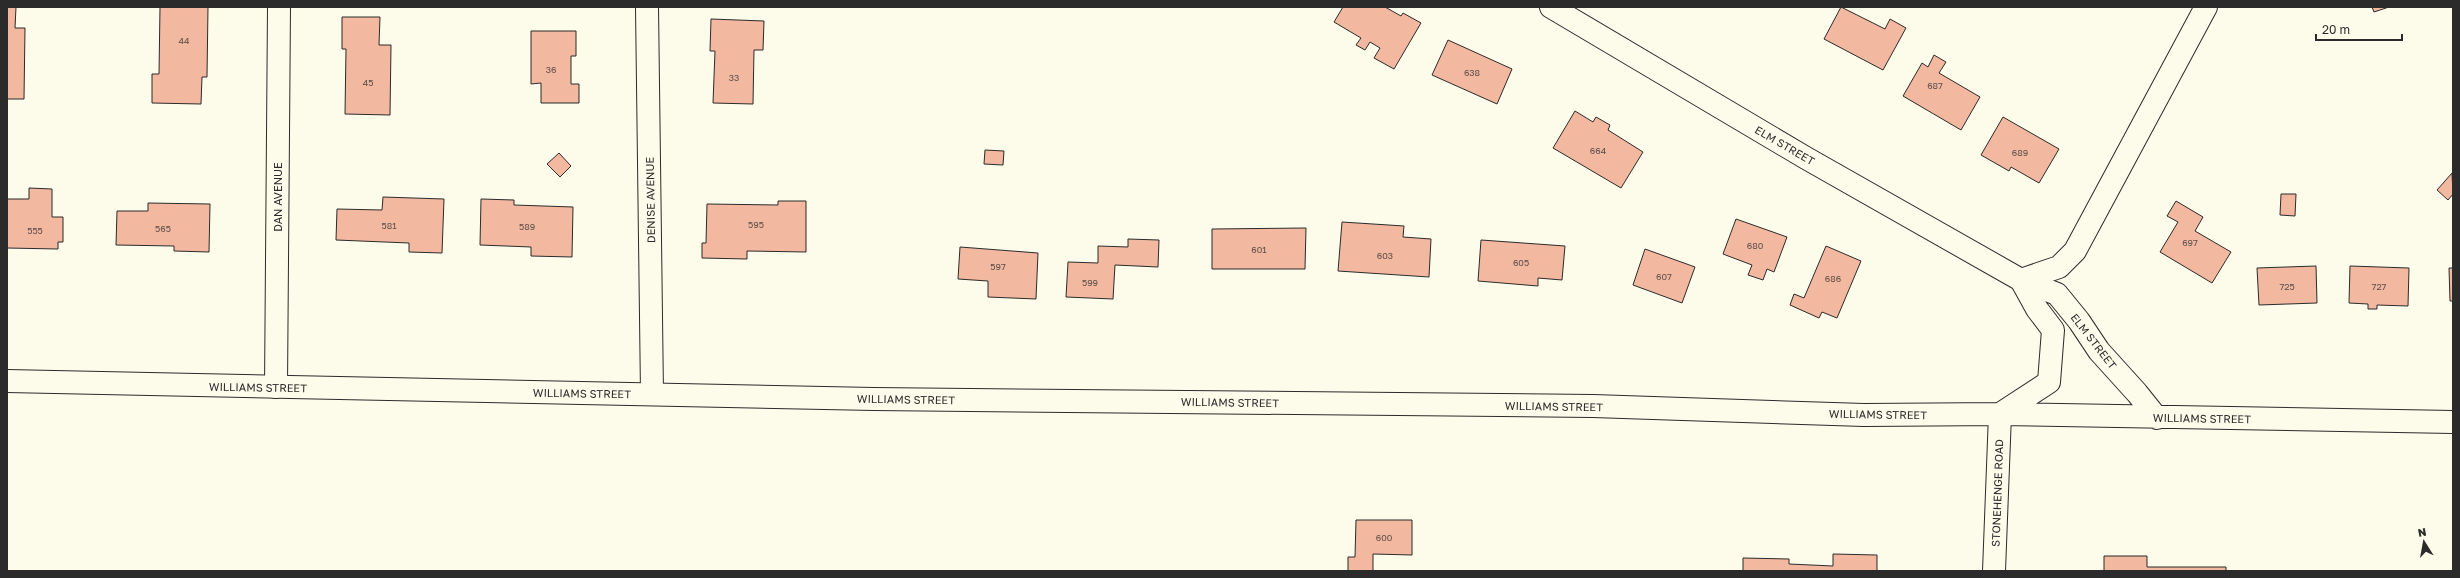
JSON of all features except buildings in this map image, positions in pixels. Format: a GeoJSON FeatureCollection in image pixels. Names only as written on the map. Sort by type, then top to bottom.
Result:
{"type":"FeatureCollection","features":[{"type":"Feature","properties":{"kind":"street","name":"DAN AVENUE"},"geometry":{"type":"LineString","coordinates":[[276,387],[279,7]]}},
{"type":"Feature","properties":{"kind":"street","name":"DENISE AVENUE"},"geometry":{"type":"LineString","coordinates":[[647,7],[652,394]]}},
{"type":"Feature","properties":{"kind":"street","name":"ELM STREET"},"geometry":{"type":"LineString","coordinates":[[1551,7],[1806,158],[2021,280],[2057,294],[2079,321],[2099,350],[2157,418]]}},
{"type":"Feature","properties":{"kind":"street"},"geometry":{"type":"LineString","coordinates":[[2000,414],[2049,382],[2053,330],[2037,309],[2021,280],[2059,267],[2075,251],[2206,7]]}},
{"type":"Feature","properties":{"kind":"street","name":"WILLIAMS STREET"},"geometry":{"type":"LineString","coordinates":[[7,381],[866,399],[1593,406],[1864,415],[2000,414],[2157,418],[2453,422]]}},
{"type":"Feature","properties":{"kind":"street","name":"STONEHENGE ROAD"},"geometry":{"type":"LineString","coordinates":[[1994,571],[2000,414]]}}]}
